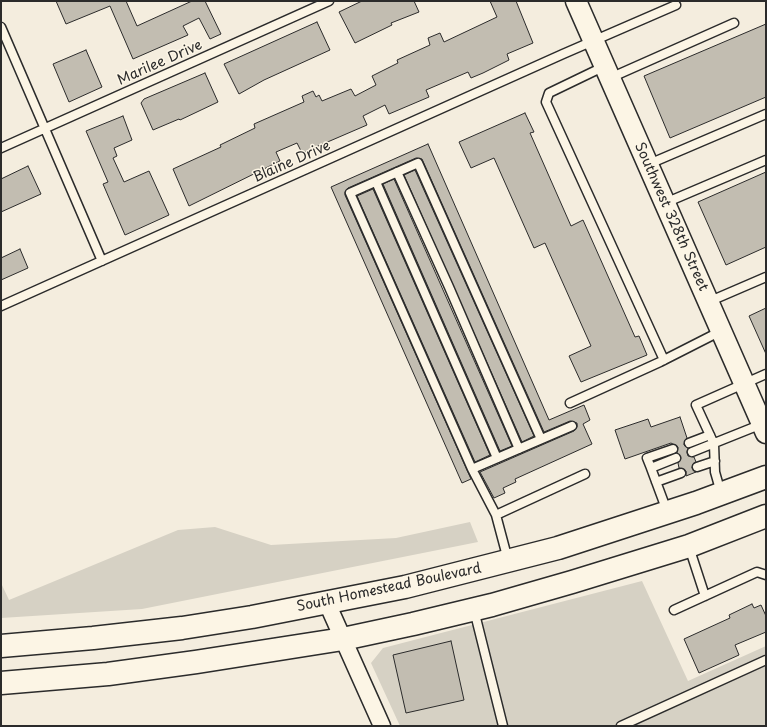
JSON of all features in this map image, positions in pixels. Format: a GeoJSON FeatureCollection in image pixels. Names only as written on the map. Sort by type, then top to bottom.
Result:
{"type":"FeatureCollection","features":[{"type":"Feature","properties":{"kind":"highway","name":"South Homestead Boulevard"},"geometry":{"type":"LineString","coordinates":[[1,646],[182,628],[327,604],[405,587],[558,548],[668,513],[766,477]]}},
{"type":"Feature","properties":{"kind":"highway"},"geometry":{"type":"LineString","coordinates":[[1,683],[108,674],[260,653],[343,639],[474,609],[580,580],[689,546],[766,516]]}},
{"type":"Feature","properties":{"kind":"street","name":"Southwest 328th Street"},"geometry":{"type":"LineString","coordinates":[[576,1],[764,428]]}},
{"type":"Feature","properties":{"kind":"street"},"geometry":{"type":"LineString","coordinates":[[327,604],[382,726]]}},
{"type":"Feature","properties":{"kind":"lane","name":"Marilee Drive"},"geometry":{"type":"LineString","coordinates":[[1,148],[329,1]]}},
{"type":"Feature","properties":{"kind":"lane","name":"Blaine Drive"},"geometry":{"type":"LineString","coordinates":[[1,306],[593,40],[676,5]]}},
{"type":"Feature","properties":{"kind":"lane"},"geometry":{"type":"LineString","coordinates":[[664,360],[546,102],[549,93],[734,23]]}},
{"type":"Feature","properties":{"kind":"lane"},"geometry":{"type":"LineString","coordinates":[[1,27],[102,261]]}},
{"type":"Feature","properties":{"kind":"lane"},"geometry":{"type":"LineString","coordinates":[[648,165],[766,114]]}},
{"type":"Feature","properties":{"kind":"lane"},"geometry":{"type":"LineString","coordinates":[[665,203],[766,160]]}},
{"type":"Feature","properties":{"kind":"lane"},"geometry":{"type":"LineString","coordinates":[[508,561],[496,515],[472,469],[350,194],[418,163],[541,439]]}},
{"type":"Feature","properties":{"kind":"lane"},"geometry":{"type":"LineString","coordinates":[[397,172],[449,287],[519,449]]}},
{"type":"Feature","properties":{"kind":"lane"},"geometry":{"type":"LineString","coordinates":[[376,182],[497,458]]}},
{"type":"Feature","properties":{"kind":"lane"},"geometry":{"type":"LineString","coordinates":[[708,302],[766,277]]}},
{"type":"Feature","properties":{"kind":"lane"},"geometry":{"type":"LineString","coordinates":[[570,403],[664,360],[721,331]]}},
{"type":"Feature","properties":{"kind":"lane"},"geometry":{"type":"LineString","coordinates":[[721,494],[715,472],[714,444],[696,405],[766,374]]}},
{"type":"Feature","properties":{"kind":"lane"},"geometry":{"type":"LineString","coordinates":[[472,469],[572,426]]}},
{"type":"Feature","properties":{"kind":"lane"},"geometry":{"type":"LineString","coordinates":[[692,452],[764,428]]}},
{"type":"Feature","properties":{"kind":"lane"},"geometry":{"type":"LineString","coordinates":[[689,443],[710,435]]}},
{"type":"Feature","properties":{"kind":"lane"},"geometry":{"type":"LineString","coordinates":[[668,513],[647,458],[673,449]]}},
{"type":"Feature","properties":{"kind":"lane"},"geometry":{"type":"LineString","coordinates":[[651,468],[676,458]]}},
{"type":"Feature","properties":{"kind":"lane"},"geometry":{"type":"LineString","coordinates":[[697,467],[715,460]]}},
{"type":"Feature","properties":{"kind":"lane"},"geometry":{"type":"LineString","coordinates":[[656,482],[681,473]]}},
{"type":"Feature","properties":{"kind":"lane"},"geometry":{"type":"LineString","coordinates":[[496,515],[585,474]]}},
{"type":"Feature","properties":{"kind":"lane"},"geometry":{"type":"LineString","coordinates":[[689,546],[705,596]]}},
{"type":"Feature","properties":{"kind":"lane"},"geometry":{"type":"LineString","coordinates":[[674,610],[756,572],[766,575]]}},
{"type":"Feature","properties":{"kind":"lane"},"geometry":{"type":"LineString","coordinates":[[474,609],[502,726]]}},
{"type":"Feature","properties":{"kind":"lane"},"geometry":{"type":"LineString","coordinates":[[621,726],[766,660]]}},
{"type":"Feature","properties":{"kind":"shaded area"},"geometry":{"type":"Polygon","coordinates":[[[470,522],[478,542],[142,609],[1,618],[1,583],[9,600],[178,530],[215,527],[271,545],[396,538],[470,522]]]}},
{"type":"Feature","properties":{"kind":"shaded area"},"geometry":{"type":"Polygon","coordinates":[[[642,581],[688,681],[766,646],[766,726],[400,726],[371,663],[383,648],[642,581]]]}},
{"type":"Feature","properties":{"kind":"building"},"geometry":{"type":"Polygon","coordinates":[[[56,1],[126,1],[137,26],[192,1],[205,1],[221,34],[210,39],[199,18],[183,26],[188,35],[133,59],[110,6],[66,24],[56,1]]]}},
{"type":"Feature","properties":{"kind":"building"},"geometry":{"type":"Polygon","coordinates":[[[362,1],[414,1],[419,12],[391,23],[392,25],[355,43],[339,12],[362,1]]]}},
{"type":"Feature","properties":{"kind":"building"},"geometry":{"type":"Polygon","coordinates":[[[490,1],[516,1],[533,43],[507,54],[509,60],[483,73],[471,78],[468,72],[426,90],[429,97],[389,114],[385,105],[363,116],[367,125],[302,153],[297,143],[276,152],[280,161],[189,206],[173,169],[221,147],[220,145],[255,128],[254,124],[304,102],[302,96],[313,91],[316,97],[319,95],[322,101],[351,89],[355,96],[376,85],[372,76],[398,63],[397,60],[430,45],[428,38],[440,33],[444,42],[497,17],[490,1]]]}},
{"type":"Feature","properties":{"kind":"building"},"geometry":{"type":"Polygon","coordinates":[[[317,22],[330,50],[264,80],[239,94],[224,64],[317,22]]]}},
{"type":"Feature","properties":{"kind":"building"},"geometry":{"type":"Polygon","coordinates":[[[766,24],[766,97],[670,138],[644,76],[766,24]]]}},
{"type":"Feature","properties":{"kind":"building"},"geometry":{"type":"Polygon","coordinates":[[[86,50],[102,87],[69,102],[53,64],[86,50]]]}},
{"type":"Feature","properties":{"kind":"building"},"geometry":{"type":"Polygon","coordinates":[[[205,73],[218,102],[180,120],[179,119],[153,130],[141,103],[144,99],[205,73]]]}},
{"type":"Feature","properties":{"kind":"building"},"geometry":{"type":"Polygon","coordinates":[[[525,113],[534,132],[530,133],[571,226],[583,220],[635,337],[639,336],[647,355],[581,382],[569,356],[591,346],[545,243],[534,248],[494,158],[471,168],[459,142],[525,113]]]}},
{"type":"Feature","properties":{"kind":"building"},"geometry":{"type":"Polygon","coordinates":[[[123,116],[132,140],[114,148],[117,156],[113,158],[124,182],[149,171],[169,215],[125,235],[103,184],[108,182],[86,131],[123,116]]]}},
{"type":"Feature","properties":{"kind":"building"},"geometry":{"type":"Polygon","coordinates":[[[428,144],[549,420],[584,405],[590,420],[583,424],[592,444],[515,479],[516,482],[503,488],[505,493],[494,498],[480,472],[574,431],[577,427],[577,423],[570,421],[544,432],[422,159],[416,158],[348,188],[345,195],[471,479],[462,483],[331,187],[428,144]]]}},
{"type":"Feature","properties":{"kind":"building"},"geometry":{"type":"Polygon","coordinates":[[[28,166],[41,194],[1,212],[1,179],[28,166]]]}},
{"type":"Feature","properties":{"kind":"building"},"geometry":{"type":"Polygon","coordinates":[[[415,170],[534,436],[522,442],[404,175],[415,170]]]}},
{"type":"Feature","properties":{"kind":"building"},"geometry":{"type":"Polygon","coordinates":[[[766,172],[766,247],[726,265],[698,202],[766,172]]]}},
{"type":"Feature","properties":{"kind":"building"},"geometry":{"type":"Polygon","coordinates":[[[394,179],[512,446],[500,451],[383,184],[394,179]]]}},
{"type":"Feature","properties":{"kind":"building"},"geometry":{"type":"Polygon","coordinates":[[[373,189],[490,455],[475,462],[357,196],[373,189]]]}},
{"type":"Feature","properties":{"kind":"building"},"geometry":{"type":"Polygon","coordinates":[[[20,249],[28,268],[1,280],[1,258],[20,249]]]}},
{"type":"Feature","properties":{"kind":"building"},"geometry":{"type":"Polygon","coordinates":[[[766,308],[766,354],[749,316],[766,308]]]}},
{"type":"Feature","properties":{"kind":"building"},"geometry":{"type":"Polygon","coordinates":[[[680,417],[687,438],[684,445],[688,448],[688,456],[694,457],[696,462],[693,464],[692,468],[696,472],[686,476],[686,471],[679,468],[678,463],[681,458],[677,453],[678,447],[671,443],[625,459],[615,430],[648,419],[651,427],[680,417]]]}},
{"type":"Feature","properties":{"kind":"building"},"geometry":{"type":"Polygon","coordinates":[[[752,604],[754,608],[761,605],[766,616],[766,632],[735,645],[739,655],[699,673],[684,639],[730,618],[729,615],[752,604]]]}},
{"type":"Feature","properties":{"kind":"building"},"geometry":{"type":"Polygon","coordinates":[[[451,641],[464,700],[406,713],[393,655],[451,641]]]}}]}
